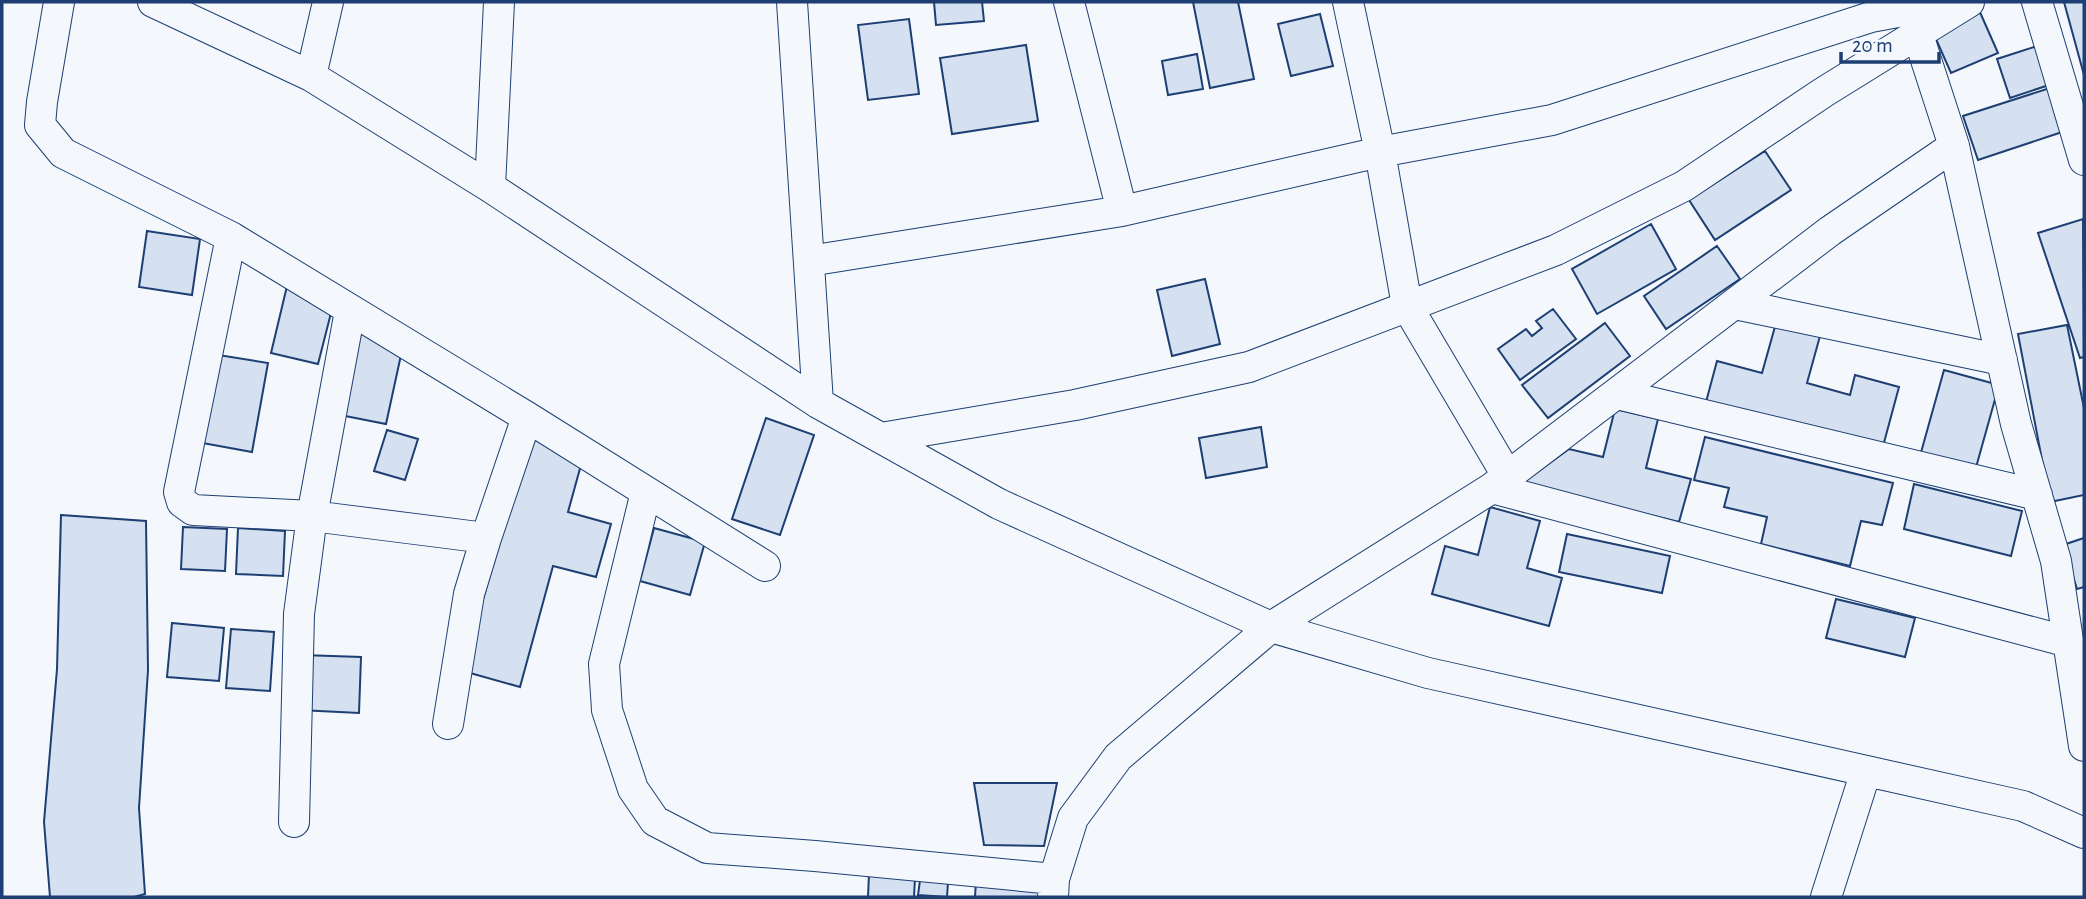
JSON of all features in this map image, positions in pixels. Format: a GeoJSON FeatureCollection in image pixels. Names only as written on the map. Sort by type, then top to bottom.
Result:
{"type":"FeatureCollection","features":[{"type":"Feature","properties":{"kind":"street"},"geometry":{"type":"LineString","coordinates":[[59,2],[41,103],[40,125],[63,153],[231,237],[765,566]]}},
{"type":"Feature","properties":{"kind":"street"},"geometry":{"type":"LineString","coordinates":[[153,2],[311,76],[490,187],[818,404],[999,504],[1271,627],[1428,673],[2023,806],[2084,810]]}},
{"type":"Feature","properties":{"kind":"street"},"geometry":{"type":"LineString","coordinates":[[311,76],[328,2]]}},
{"type":"Feature","properties":{"kind":"street"},"geometry":{"type":"LineString","coordinates":[[490,187],[499,2]]}},
{"type":"Feature","properties":{"kind":"street"},"geometry":{"type":"LineString","coordinates":[[792,2],[818,404]]}},
{"type":"Feature","properties":{"kind":"street"},"geometry":{"type":"LineString","coordinates":[[1069,2],[1122,211]]}},
{"type":"Feature","properties":{"kind":"street"},"geometry":{"type":"LineString","coordinates":[[1348,2],[1380,152],[1407,306],[1500,482],[2069,642]]}},
{"type":"Feature","properties":{"kind":"street"},"geometry":{"type":"LineString","coordinates":[[809,261],[1122,211],[1380,152],[1552,120],[1871,17],[1951,2]]}},
{"type":"Feature","properties":{"kind":"street"},"geometry":{"type":"LineString","coordinates":[[881,438],[1075,405],[1249,366],[1556,250],[1684,186],[1917,32],[1969,2]]}},
{"type":"Feature","properties":{"kind":"street"},"geometry":{"type":"LineString","coordinates":[[2037,2],[2084,160]]}},
{"type":"Feature","properties":{"kind":"street"},"geometry":{"type":"LineString","coordinates":[[1917,32],[1954,146],[2016,424],[2056,561],[2084,746]]}},
{"type":"Feature","properties":{"kind":"street"},"geometry":{"type":"LineString","coordinates":[[646,492],[604,664],[607,710],[633,789],[655,821],[707,849],[815,856],[1054,888],[1073,818],[1118,757],[1271,627],[1500,482],[1830,231],[1954,146]]}},
{"type":"Feature","properties":{"kind":"street"},"geometry":{"type":"LineString","coordinates":[[231,237],[179,492],[182,502],[193,510],[312,516],[485,538]]}},
{"type":"Feature","properties":{"kind":"street"},"geometry":{"type":"LineString","coordinates":[[1735,304],[2002,360]]}},
{"type":"Feature","properties":{"kind":"street"},"geometry":{"type":"LineString","coordinates":[[294,822],[299,614],[312,516],[350,311]]}},
{"type":"Feature","properties":{"kind":"street"},"geometry":{"type":"LineString","coordinates":[[1617,394],[2037,495]]}},
{"type":"Feature","properties":{"kind":"street"},"geometry":{"type":"LineString","coordinates":[[447,724],[469,594],[485,538],[527,417]]}},
{"type":"Feature","properties":{"kind":"street"},"geometry":{"type":"LineString","coordinates":[[1826,897],[1866,771]]}},
{"type":"Feature","properties":{"kind":"street"},"geometry":{"type":"LineString","coordinates":[[2023,806],[2084,833]]}},
{"type":"Feature","properties":{"kind":"building"},"geometry":{"type":"Polygon","coordinates":[[[934,2],[982,2],[984,21],[936,25],[934,2]]]}},
{"type":"Feature","properties":{"kind":"building"},"geometry":{"type":"Polygon","coordinates":[[[1193,2],[1238,2],[1254,79],[1210,88],[1193,2]]]}},
{"type":"Feature","properties":{"kind":"building"},"geometry":{"type":"Polygon","coordinates":[[[2064,2],[2084,2],[2084,75],[2064,2]]]}},
{"type":"Feature","properties":{"kind":"building"},"geometry":{"type":"Polygon","coordinates":[[[1979,10],[1998,53],[1951,73],[1932,30],[1979,10]]]}},
{"type":"Feature","properties":{"kind":"building"},"geometry":{"type":"Polygon","coordinates":[[[1320,14],[1333,66],[1291,76],[1278,24],[1320,14]]]}},
{"type":"Feature","properties":{"kind":"building"},"geometry":{"type":"Polygon","coordinates":[[[909,19],[919,94],[868,100],[858,25],[909,19]]]}},
{"type":"Feature","properties":{"kind":"building"},"geometry":{"type":"Polygon","coordinates":[[[1026,45],[1038,121],[952,134],[940,58],[1026,45]]]}},
{"type":"Feature","properties":{"kind":"building"},"geometry":{"type":"Polygon","coordinates":[[[2037,46],[2049,85],[2010,98],[1997,59],[2037,46]]]}},
{"type":"Feature","properties":{"kind":"building"},"geometry":{"type":"Polygon","coordinates":[[[1197,54],[1203,89],[1168,95],[1162,61],[1197,54]]]}},
{"type":"Feature","properties":{"kind":"building"},"geometry":{"type":"Polygon","coordinates":[[[2050,88],[2065,131],[1978,160],[1963,116],[2050,88]]]}},
{"type":"Feature","properties":{"kind":"building"},"geometry":{"type":"Polygon","coordinates":[[[1765,151],[1791,190],[1715,240],[1689,200],[1765,151]]]}},
{"type":"Feature","properties":{"kind":"building"},"geometry":{"type":"Polygon","coordinates":[[[2083,219],[2084,357],[2080,358],[2038,233],[2083,219]]]}},
{"type":"Feature","properties":{"kind":"building"},"geometry":{"type":"Polygon","coordinates":[[[1651,224],[1676,269],[1597,314],[1572,269],[1651,224]]]}},
{"type":"Feature","properties":{"kind":"building"},"geometry":{"type":"Polygon","coordinates":[[[147,231],[200,239],[192,295],[139,287],[147,231]]]}},
{"type":"Feature","properties":{"kind":"building"},"geometry":{"type":"Polygon","coordinates":[[[1717,246],[1740,279],[1666,329],[1644,296],[1717,246]]]}},
{"type":"Feature","properties":{"kind":"building"},"geometry":{"type":"Polygon","coordinates":[[[1205,279],[1220,344],[1172,356],[1157,290],[1205,279]]]}},
{"type":"Feature","properties":{"kind":"building"},"geometry":{"type":"Polygon","coordinates":[[[287,286],[331,313],[318,364],[271,353],[287,286]]]}},
{"type":"Feature","properties":{"kind":"building"},"geometry":{"type":"Polygon","coordinates":[[[1553,309],[1576,339],[1520,380],[1498,349],[1526,329],[1532,336],[1542,328],[1536,321],[1553,309]]]}},
{"type":"Feature","properties":{"kind":"building"},"geometry":{"type":"Polygon","coordinates":[[[1605,323],[1630,356],[1548,418],[1522,385],[1605,323]]]}},
{"type":"Feature","properties":{"kind":"building"},"geometry":{"type":"Polygon","coordinates":[[[1776,323],[1820,336],[1807,383],[1850,395],[1855,375],[1899,387],[1882,450],[1706,402],[1717,361],[1762,373],[1776,323]]]}},
{"type":"Feature","properties":{"kind":"building"},"geometry":{"type":"Polygon","coordinates":[[[2067,325],[2084,408],[2084,495],[2050,502],[2018,334],[2067,325]]]}},
{"type":"Feature","properties":{"kind":"building"},"geometry":{"type":"Polygon","coordinates":[[[355,329],[401,355],[386,424],[340,415],[355,329]]]}},
{"type":"Feature","properties":{"kind":"building"},"geometry":{"type":"Polygon","coordinates":[[[212,354],[268,363],[252,452],[197,442],[212,354]]]}},
{"type":"Feature","properties":{"kind":"building"},"geometry":{"type":"Polygon","coordinates":[[[1944,370],[1999,385],[1975,471],[1920,456],[1944,370]]]}},
{"type":"Feature","properties":{"kind":"building"},"geometry":{"type":"Polygon","coordinates":[[[1615,409],[1658,419],[1646,468],[1691,479],[1679,522],[1521,484],[1569,449],[1603,457],[1615,409]]]}},
{"type":"Feature","properties":{"kind":"building"},"geometry":{"type":"Polygon","coordinates":[[[766,418],[814,435],[780,535],[732,519],[766,418]]]}},
{"type":"Feature","properties":{"kind":"building"},"geometry":{"type":"Polygon","coordinates":[[[1261,427],[1267,467],[1206,478],[1199,438],[1261,427]]]}},
{"type":"Feature","properties":{"kind":"building"},"geometry":{"type":"Polygon","coordinates":[[[387,430],[418,439],[405,480],[374,471],[387,430]]]}},
{"type":"Feature","properties":{"kind":"building"},"geometry":{"type":"Polygon","coordinates":[[[1705,437],[1893,483],[1882,525],[1861,521],[1850,566],[1761,544],[1767,517],[1724,507],[1729,488],[1694,480],[1705,437]]]}},
{"type":"Feature","properties":{"kind":"building"},"geometry":{"type":"Polygon","coordinates":[[[528,438],[584,454],[568,512],[611,524],[596,577],[553,566],[520,687],[463,671],[528,438]]]}},
{"type":"Feature","properties":{"kind":"building"},"geometry":{"type":"Polygon","coordinates":[[[1914,484],[2022,511],[2011,556],[1904,529],[1914,484]]]}},
{"type":"Feature","properties":{"kind":"building"},"geometry":{"type":"Polygon","coordinates":[[[1490,507],[1540,521],[1527,568],[1562,578],[1549,626],[1432,594],[1445,546],[1478,555],[1490,507]]]}},
{"type":"Feature","properties":{"kind":"building"},"geometry":{"type":"Polygon","coordinates":[[[61,515],[146,521],[148,670],[139,808],[145,894],[134,897],[50,897],[44,822],[57,669],[61,515]]]}},
{"type":"Feature","properties":{"kind":"building"},"geometry":{"type":"Polygon","coordinates":[[[183,527],[227,529],[225,571],[181,569],[183,527]]]}},
{"type":"Feature","properties":{"kind":"building"},"geometry":{"type":"Polygon","coordinates":[[[238,528],[285,531],[283,576],[236,574],[238,528]]]}},
{"type":"Feature","properties":{"kind":"building"},"geometry":{"type":"Polygon","coordinates":[[[654,528],[705,542],[690,595],[640,581],[654,528]]]}},
{"type":"Feature","properties":{"kind":"building"},"geometry":{"type":"Polygon","coordinates":[[[1567,534],[1670,556],[1662,593],[1559,572],[1567,534]]]}},
{"type":"Feature","properties":{"kind":"building"},"geometry":{"type":"Polygon","coordinates":[[[2084,538],[2084,587],[2077,589],[2063,545],[2084,538]]]}},
{"type":"Feature","properties":{"kind":"building"},"geometry":{"type":"Polygon","coordinates":[[[1836,599],[1915,618],[1905,657],[1826,638],[1836,599]]]}},
{"type":"Feature","properties":{"kind":"building"},"geometry":{"type":"Polygon","coordinates":[[[172,623],[224,628],[219,681],[167,677],[172,623]]]}},
{"type":"Feature","properties":{"kind":"building"},"geometry":{"type":"Polygon","coordinates":[[[231,629],[274,632],[270,691],[226,688],[231,629]]]}},
{"type":"Feature","properties":{"kind":"building"},"geometry":{"type":"Polygon","coordinates":[[[302,655],[361,657],[359,713],[299,710],[302,655]]]}},
{"type":"Feature","properties":{"kind":"building"},"geometry":{"type":"Polygon","coordinates":[[[974,783],[1057,783],[1044,846],[984,845],[974,783]]]}},
{"type":"Feature","properties":{"kind":"building"},"geometry":{"type":"Polygon","coordinates":[[[869,874],[915,878],[914,897],[868,897],[869,874]]]}},
{"type":"Feature","properties":{"kind":"building"},"geometry":{"type":"Polygon","coordinates":[[[920,880],[948,882],[947,897],[918,895],[920,880]]]}},
{"type":"Feature","properties":{"kind":"building"},"geometry":{"type":"Polygon","coordinates":[[[976,881],[1042,886],[1041,897],[975,897],[976,881]]]}}]}
